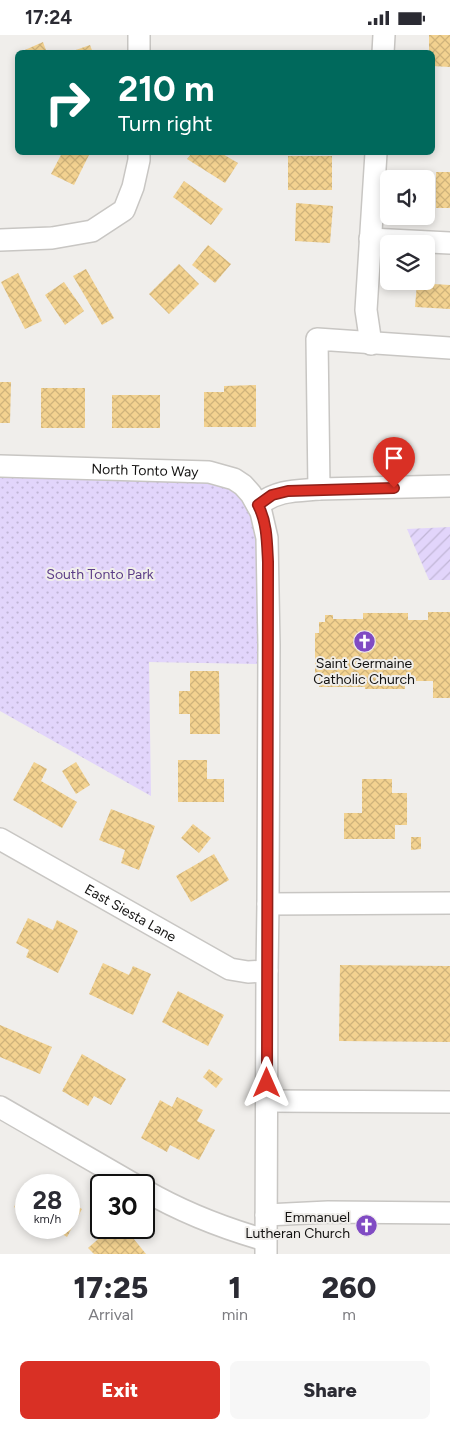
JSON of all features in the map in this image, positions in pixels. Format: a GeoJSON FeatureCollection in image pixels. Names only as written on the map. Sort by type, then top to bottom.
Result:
{"type":"FeatureCollection","features":[{"type":"Feature","properties":{"kind":"street"},"geometry":{"type":"LineString","coordinates":[[139,35],[139,50]]}},
{"type":"Feature","properties":{"kind":"street"},"geometry":{"type":"LineString","coordinates":[[383,50],[384,35]]}},
{"type":"Feature","properties":{"kind":"street"},"geometry":{"type":"LineString","coordinates":[[0,240],[52,238],[92,231],[124,210],[133,187],[139,155]]}},
{"type":"Feature","properties":{"kind":"street"},"geometry":{"type":"LineString","coordinates":[[371,343],[366,310],[376,155]]}},
{"type":"Feature","properties":{"kind":"street"},"geometry":{"type":"LineString","coordinates":[[370,246],[450,243]]}},
{"type":"Feature","properties":{"kind":"street"},"geometry":{"type":"LineString","coordinates":[[319,489],[317,339],[450,348]]}},
{"type":"Feature","properties":{"kind":"street","name":"North Tonto Way"},"geometry":{"type":"LineString","coordinates":[[0,466],[209,472],[234,479],[243,485],[261,514]]}},
{"type":"Feature","properties":{"kind":"street"},"geometry":{"type":"LineString","coordinates":[[155,1196],[170,1205],[266,1247],[268,608],[267,538],[261,514],[272,495],[279,493],[319,489],[450,486]]}},
{"type":"Feature","properties":{"kind":"street","name":"East Siesta Lane"},"geometry":{"type":"LineString","coordinates":[[0,839],[230,969],[248,972],[267,971]]}},
{"type":"Feature","properties":{"kind":"street"},"geometry":{"type":"LineString","coordinates":[[268,904],[450,903]]}},
{"type":"Feature","properties":{"kind":"street"},"geometry":{"type":"LineString","coordinates":[[267,1101],[450,1102]]}},
{"type":"Feature","properties":{"kind":"street"},"geometry":{"type":"LineString","coordinates":[[0,1107],[116,1174]]}},
{"type":"Feature","properties":{"kind":"street"},"geometry":{"type":"LineString","coordinates":[[266,1215],[328,1212],[450,1213]]}},
{"type":"Feature","properties":{"kind":"green space","name":"South Tonto Park"},"geometry":{"type":"Polygon","coordinates":[[[0,472],[219,481],[241,495],[257,525],[258,664],[149,662],[151,796],[0,711],[0,472]]]}},
{"type":"Feature","properties":{"kind":"green space"},"geometry":{"type":"Polygon","coordinates":[[[450,527],[450,580],[429,580],[407,529],[450,527]]]}},
{"type":"Feature","properties":{"kind":"building"},"geometry":{"type":"Polygon","coordinates":[[[429,35],[450,35],[450,67],[435,66],[435,50],[429,50],[429,35]]]}},
{"type":"Feature","properties":{"kind":"building"},"geometry":{"type":"Polygon","coordinates":[[[43,42],[46,50],[25,50],[43,42]]]}},
{"type":"Feature","properties":{"kind":"building"},"geometry":{"type":"Polygon","coordinates":[[[90,45],[92,50],[76,50],[90,45]]]}},
{"type":"Feature","properties":{"kind":"building"},"geometry":{"type":"Polygon","coordinates":[[[61,155],[89,155],[74,185],[51,174],[61,155]]]}},
{"type":"Feature","properties":{"kind":"building"},"geometry":{"type":"Polygon","coordinates":[[[190,155],[224,155],[238,163],[225,183],[187,159],[190,155]]]}},
{"type":"Feature","properties":{"kind":"building"},"geometry":{"type":"Polygon","coordinates":[[[288,156],[332,156],[332,190],[288,190],[288,156]]]}},
{"type":"Feature","properties":{"kind":"building"},"geometry":{"type":"Polygon","coordinates":[[[436,172],[450,172],[450,208],[436,208],[436,172]]]}},
{"type":"Feature","properties":{"kind":"building"},"geometry":{"type":"Polygon","coordinates":[[[184,181],[223,209],[211,225],[173,197],[184,181]]]}},
{"type":"Feature","properties":{"kind":"building"},"geometry":{"type":"Polygon","coordinates":[[[296,203],[333,206],[330,243],[295,241],[296,203]]]}},
{"type":"Feature","properties":{"kind":"building"},"geometry":{"type":"Polygon","coordinates":[[[208,245],[231,264],[215,283],[192,265],[208,245]]]}},
{"type":"Feature","properties":{"kind":"building"},"geometry":{"type":"Polygon","coordinates":[[[179,264],[199,284],[169,314],[149,294],[179,264]]]}},
{"type":"Feature","properties":{"kind":"building"},"geometry":{"type":"Polygon","coordinates":[[[86,269],[114,318],[102,325],[73,276],[86,269]]]}},
{"type":"Feature","properties":{"kind":"building"},"geometry":{"type":"Polygon","coordinates":[[[18,273],[42,321],[25,329],[1,282],[18,273]]]}},
{"type":"Feature","properties":{"kind":"building"},"geometry":{"type":"Polygon","coordinates":[[[64,282],[84,311],[65,325],[45,295],[64,282]]]}},
{"type":"Feature","properties":{"kind":"building"},"geometry":{"type":"Polygon","coordinates":[[[435,284],[450,285],[450,309],[415,307],[416,290],[435,290],[435,284]]]}},
{"type":"Feature","properties":{"kind":"building"},"geometry":{"type":"Polygon","coordinates":[[[0,382],[11,382],[10,423],[0,423],[0,382]]]}},
{"type":"Feature","properties":{"kind":"building"},"geometry":{"type":"Polygon","coordinates":[[[256,385],[256,427],[204,427],[204,392],[224,392],[224,386],[256,385]]]}},
{"type":"Feature","properties":{"kind":"building"},"geometry":{"type":"Polygon","coordinates":[[[41,388],[85,388],[85,428],[41,428],[41,388]]]}},
{"type":"Feature","properties":{"kind":"building"},"geometry":{"type":"Polygon","coordinates":[[[112,395],[160,395],[160,428],[112,428],[112,395]]]}},
{"type":"Feature","properties":{"kind":"building"},"geometry":{"type":"Polygon","coordinates":[[[428,612],[450,612],[450,698],[433,698],[433,681],[405,681],[405,689],[319,687],[319,674],[315,674],[315,633],[319,633],[319,622],[325,622],[325,615],[333,615],[333,619],[363,619],[363,613],[408,613],[408,620],[428,620],[428,612]]]}},
{"type":"Feature","properties":{"kind":"building"},"geometry":{"type":"Polygon","coordinates":[[[190,671],[219,671],[220,734],[190,734],[190,714],[179,714],[179,691],[190,691],[190,671]]]}},
{"type":"Feature","properties":{"kind":"building"},"geometry":{"type":"Polygon","coordinates":[[[178,760],[207,760],[207,779],[224,779],[224,802],[178,802],[178,760]]]}},
{"type":"Feature","properties":{"kind":"building"},"geometry":{"type":"Polygon","coordinates":[[[34,762],[47,769],[41,781],[77,802],[62,828],[13,800],[34,762]]]}},
{"type":"Feature","properties":{"kind":"building"},"geometry":{"type":"Polygon","coordinates":[[[76,762],[90,785],[76,794],[62,771],[76,762]]]}},
{"type":"Feature","properties":{"kind":"building"},"geometry":{"type":"Polygon","coordinates":[[[362,779],[392,779],[392,793],[407,793],[407,825],[395,825],[395,839],[344,839],[344,813],[362,813],[362,779]]]}},
{"type":"Feature","properties":{"kind":"building"},"geometry":{"type":"Polygon","coordinates":[[[111,809],[155,826],[139,870],[121,863],[125,850],[99,840],[111,809]]]}},
{"type":"Feature","properties":{"kind":"building"},"geometry":{"type":"Polygon","coordinates":[[[193,824],[211,838],[199,853],[181,838],[193,824]]]}},
{"type":"Feature","properties":{"kind":"building"},"geometry":{"type":"Polygon","coordinates":[[[411,837],[421,837],[421,849],[411,850],[411,837]]]}},
{"type":"Feature","properties":{"kind":"building"},"geometry":{"type":"Polygon","coordinates":[[[214,854],[229,880],[191,902],[176,876],[214,854]]]}},
{"type":"Feature","properties":{"kind":"building"},"geometry":{"type":"Polygon","coordinates":[[[28,918],[53,930],[57,920],[78,931],[58,973],[26,957],[29,950],[16,943],[28,918]]]}},
{"type":"Feature","properties":{"kind":"building"},"geometry":{"type":"Polygon","coordinates":[[[103,963],[129,975],[133,966],[151,974],[133,1015],[89,994],[103,963]]]}},
{"type":"Feature","properties":{"kind":"building"},"geometry":{"type":"Polygon","coordinates":[[[340,965],[450,966],[450,1042],[339,1041],[340,965]]]}},
{"type":"Feature","properties":{"kind":"building"},"geometry":{"type":"Polygon","coordinates":[[[178,991],[224,1015],[208,1046],[162,1022],[178,991]]]}},
{"type":"Feature","properties":{"kind":"building"},"geometry":{"type":"Polygon","coordinates":[[[0,1025],[52,1047],[40,1074],[0,1057],[0,1025]]]}},
{"type":"Feature","properties":{"kind":"building"},"geometry":{"type":"Polygon","coordinates":[[[82,1054],[126,1079],[111,1105],[94,1096],[88,1106],[62,1091],[82,1054]]]}},
{"type":"Feature","properties":{"kind":"building"},"geometry":{"type":"Polygon","coordinates":[[[209,1069],[223,1079],[216,1088],[203,1077],[209,1069]]]}},
{"type":"Feature","properties":{"kind":"building"},"geometry":{"type":"Polygon","coordinates":[[[177,1097],[203,1110],[197,1121],[215,1130],[199,1160],[170,1145],[167,1152],[141,1138],[160,1100],[172,1107],[177,1097]]]}},
{"type":"Feature","properties":{"kind":"building"},"geometry":{"type":"Polygon","coordinates":[[[98,1239],[134,1239],[146,1254],[94,1254],[88,1248],[98,1239]]]}},
{"type":"Feature","properties":{"kind":"place","name":"Saint Germaine Catholic Church"},"geometry":{"type":"Point","coordinates":[364,641]}},
{"type":"Feature","properties":{"kind":"place","name":"Emmanuel Lutheran Church"},"geometry":{"type":"Point","coordinates":[366,1225]}},
{"type":"Feature","properties":{"kind":"route"},"geometry":{"type":"LineString","coordinates":[[267,1083],[268,562],[267,538],[258,505],[272,495],[288,491],[394,488]]}}]}
